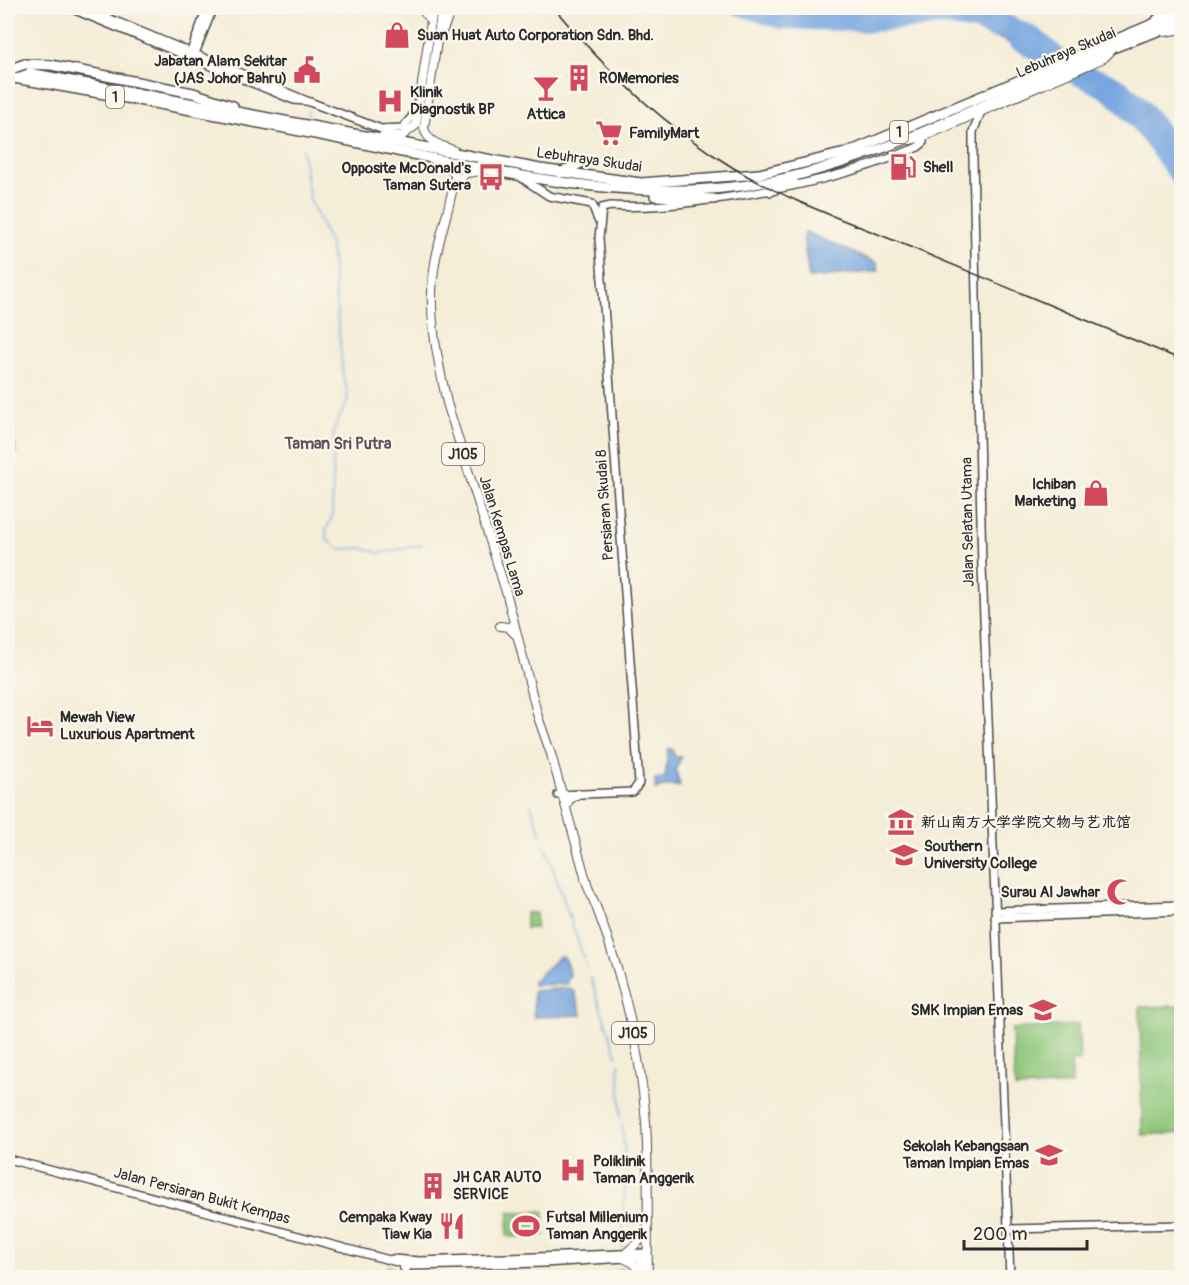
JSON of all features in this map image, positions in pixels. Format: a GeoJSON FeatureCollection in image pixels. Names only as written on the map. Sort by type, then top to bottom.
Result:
{"type":"FeatureCollection","features":[{"type":"Feature","properties":{"kind":"highway","name":"Lebuhraya Skudai"},"geometry":{"type":"LineString","coordinates":[[1103,53],[1176,13]]}},
{"type":"Feature","properties":{"kind":"highway","name":"Lebuhraya Skudai"},"geometry":{"type":"LineString","coordinates":[[8,77],[494,171],[621,190],[673,190],[754,184],[803,174],[896,143],[1036,81],[1182,23]]}},
{"type":"Feature","properties":{"kind":"highway"},"geometry":{"type":"LineString","coordinates":[[8,69],[25,64],[45,64],[194,93],[272,118]]}},
{"type":"Feature","properties":{"kind":"highway","name":"Lebuhraya Skudai"},"geometry":{"type":"LineString","coordinates":[[8,69],[560,173],[641,183],[726,178],[774,171],[858,148],[1036,81]]}},
{"type":"Feature","properties":{"kind":"highway"},"geometry":{"type":"LineString","coordinates":[[560,173],[583,162]]}},
{"type":"Feature","properties":{"kind":"highway"},"geometry":{"type":"LineString","coordinates":[[771,191],[803,174]]}},
{"type":"Feature","properties":{"kind":"highway"},"geometry":{"type":"LineString","coordinates":[[621,190],[644,195],[714,199]]}},
{"type":"Feature","properties":{"kind":"main road"},"geometry":{"type":"LineString","coordinates":[[421,8],[429,16],[431,22]]}},
{"type":"Feature","properties":{"kind":"main road"},"geometry":{"type":"LineString","coordinates":[[355,134],[396,137],[408,134],[416,125],[433,8]]}},
{"type":"Feature","properties":{"kind":"main road"},"geometry":{"type":"LineString","coordinates":[[442,8],[424,119],[426,135],[433,142],[474,157]]}},
{"type":"Feature","properties":{"kind":"main road"},"geometry":{"type":"LineString","coordinates":[[436,47],[450,14],[461,9]]}},
{"type":"Feature","properties":{"kind":"main road"},"geometry":{"type":"LineString","coordinates":[[1145,36],[1182,29]]}},
{"type":"Feature","properties":{"kind":"main road","name":"Lebuhraya Skudai"},"geometry":{"type":"LineString","coordinates":[[896,143],[923,137],[981,112],[1036,81]]}},
{"type":"Feature","properties":{"kind":"main road"},"geometry":{"type":"LineString","coordinates":[[426,158],[452,170],[455,175],[454,187]]}},
{"type":"Feature","properties":{"kind":"main road"},"geometry":{"type":"LineString","coordinates":[[454,187],[459,178],[470,171],[494,171]]}},
{"type":"Feature","properties":{"kind":"main road","name":"Jalan Kempas Lama"},"geometry":{"type":"LineString","coordinates":[[454,187],[433,273],[435,332],[447,403],[507,595],[538,717],[537,725],[605,935],[634,1039],[646,1123],[647,1187],[642,1278]]}},
{"type":"Feature","properties":{"kind":"main road"},"geometry":{"type":"LineString","coordinates":[[507,595],[508,616],[500,626],[508,627],[514,632],[523,658]]}},
{"type":"Feature","properties":{"kind":"main road","name":"Jalan Kempas Lama"},"geometry":{"type":"LineString","coordinates":[[560,794],[566,807],[587,884]]}},
{"type":"Feature","properties":{"kind":"main road"},"geometry":{"type":"LineString","coordinates":[[566,807],[569,800],[578,794]]}},
{"type":"Feature","properties":{"kind":"main road","name":"Jalan Kempas Lama"},"geometry":{"type":"LineString","coordinates":[[647,1187],[643,1238],[648,1278]]}},
{"type":"Feature","properties":{"kind":"main road"},"geometry":{"type":"LineString","coordinates":[[642,1278],[634,1263],[625,1255],[643,1238]]}},
{"type":"Feature","properties":{"kind":"street"},"geometry":{"type":"LineString","coordinates":[[70,8],[381,129],[402,128],[412,117],[420,92]]}},
{"type":"Feature","properties":{"kind":"street"},"geometry":{"type":"LineString","coordinates":[[84,8],[192,55]]}},
{"type":"Feature","properties":{"kind":"street"},"geometry":{"type":"LineString","coordinates":[[192,55],[208,8]]}},
{"type":"Feature","properties":{"kind":"street"},"geometry":{"type":"LineString","coordinates":[[192,55],[213,8]]}},
{"type":"Feature","properties":{"kind":"street","name":"Jalan Selatan Utama"},"geometry":{"type":"LineString","coordinates":[[981,112],[973,132],[982,567],[1010,1278]]}},
{"type":"Feature","properties":{"kind":"street"},"geometry":{"type":"LineString","coordinates":[[958,122],[965,123],[973,132]]}},
{"type":"Feature","properties":{"kind":"street"},"geometry":{"type":"LineString","coordinates":[[599,225],[604,207],[674,207],[771,191],[870,167],[918,147],[923,142],[923,137]]}},
{"type":"Feature","properties":{"kind":"street"},"geometry":{"type":"LineString","coordinates":[[518,175],[549,196],[592,204],[599,225]]}},
{"type":"Feature","properties":{"kind":"street","name":"Persiaran Skudai 8"},"geometry":{"type":"LineString","coordinates":[[578,794],[633,792],[639,783],[599,225]]}},
{"type":"Feature","properties":{"kind":"street"},"geometry":{"type":"LineString","coordinates":[[560,794],[578,794]]}},
{"type":"Feature","properties":{"kind":"street"},"geometry":{"type":"LineString","coordinates":[[995,914],[1182,905]]}},
{"type":"Feature","properties":{"kind":"street"},"geometry":{"type":"LineString","coordinates":[[995,914],[1182,911]]}},
{"type":"Feature","properties":{"kind":"street","name":"Jalan Persiaran Bukit Kempas"},"geometry":{"type":"LineString","coordinates":[[8,1159],[400,1264],[455,1266],[644,1254]]}},
{"type":"Feature","properties":{"kind":"street"},"geometry":{"type":"LineString","coordinates":[[1009,1229],[1182,1225]]}},
{"type":"Feature","properties":{"kind":"street","name":"Jalan Persiaran Bukit Kempas"},"geometry":{"type":"LineString","coordinates":[[389,1260],[625,1255]]}},
{"type":"Feature","properties":{"kind":"street"},"geometry":{"type":"LineString","coordinates":[[400,1264],[410,1278]]}},
{"type":"Feature","properties":{"kind":"green space"},"geometry":{"type":"Polygon","coordinates":[[[8,415],[11,415],[16,453],[8,454],[8,415]]]}},
{"type":"Feature","properties":{"kind":"green space"},"geometry":{"type":"Polygon","coordinates":[[[526,913],[536,913],[536,928],[526,928],[526,913]]]}},
{"type":"Feature","properties":{"kind":"green space"},"geometry":{"type":"Polygon","coordinates":[[[1181,1006],[1181,1133],[1142,1135],[1140,1007],[1181,1006]]]}},
{"type":"Feature","properties":{"kind":"green space"},"geometry":{"type":"Polygon","coordinates":[[[1078,1025],[1080,1060],[1071,1061],[1072,1085],[1015,1088],[1012,1029],[1078,1025]]]}},
{"type":"Feature","properties":{"kind":"green space","name":"Futsal Millenium Taman Anggerik"},"geometry":{"type":"Polygon","coordinates":[[[544,1211],[545,1235],[510,1237],[507,1235],[509,1213],[544,1211]]]}},
{"type":"Feature","properties":{"kind":"green space"},"geometry":{"type":"Polygon","coordinates":[[[388,1266],[404,1273],[405,1277],[382,1278],[388,1266]]]}},
{"type":"Feature","properties":{"kind":"water"},"geometry":{"type":"Polygon","coordinates":[[[728,8],[978,8],[1008,18],[1038,33],[1090,72],[1105,74],[1118,80],[1139,96],[1181,152],[1181,190],[1124,115],[1103,95],[1079,85],[1028,52],[975,27],[946,22],[871,28],[780,25],[728,8]]]}},
{"type":"Feature","properties":{"kind":"water"},"geometry":{"type":"Polygon","coordinates":[[[806,232],[877,263],[879,271],[809,278],[803,236],[806,232]]]}},
{"type":"Feature","properties":{"kind":"water"},"geometry":{"type":"Polygon","coordinates":[[[668,749],[672,749],[675,757],[681,757],[676,770],[680,786],[664,786],[656,790],[655,779],[665,778],[668,749]]]}},
{"type":"Feature","properties":{"kind":"water"},"geometry":{"type":"Polygon","coordinates":[[[560,956],[564,957],[570,975],[566,984],[533,985],[533,981],[560,956]]]}},
{"type":"Feature","properties":{"kind":"water"},"geometry":{"type":"Polygon","coordinates":[[[569,988],[574,991],[582,1015],[534,1017],[533,991],[569,988]]]}},
{"type":"Feature","properties":{"kind":"waterway"},"geometry":{"type":"LineString","coordinates":[[728,8],[780,25],[871,28],[946,22],[975,27],[994,35]]}},
{"type":"Feature","properties":{"kind":"waterway"},"geometry":{"type":"LineString","coordinates":[[978,8],[1008,18],[1038,33],[1057,49]]}},
{"type":"Feature","properties":{"kind":"waterway"},"geometry":{"type":"LineString","coordinates":[[1013,44],[1052,67]]}},
{"type":"Feature","properties":{"kind":"waterway"},"geometry":{"type":"LineString","coordinates":[[1082,66],[1115,79],[1130,89],[1147,105],[1182,152]]}},
{"type":"Feature","properties":{"kind":"waterway"},"geometry":{"type":"LineString","coordinates":[[1062,74],[1099,92],[1114,103],[1146,139],[1182,190]]}},
{"type":"Feature","properties":{"kind":"waterway"},"geometry":{"type":"LineString","coordinates":[[308,110],[308,116]]}},
{"type":"Feature","properties":{"kind":"waterway"},"geometry":{"type":"LineString","coordinates":[[302,148],[309,197],[331,247],[343,376],[348,394],[346,405],[334,430],[332,517],[326,530],[327,540],[340,549],[361,548],[380,553],[422,545]]}},
{"type":"Feature","properties":{"kind":"waterway"},"geometry":{"type":"LineString","coordinates":[[531,805],[541,835]]}},
{"type":"Feature","properties":{"kind":"waterway"},"geometry":{"type":"LineString","coordinates":[[545,845],[587,968]]}},
{"type":"Feature","properties":{"kind":"waterway"},"geometry":{"type":"LineString","coordinates":[[590,977],[617,1056]]}},
{"type":"Feature","properties":{"kind":"waterway"},"geometry":{"type":"LineString","coordinates":[[619,1064],[621,1117]]}},
{"type":"Feature","properties":{"kind":"waterway"},"geometry":{"type":"LineString","coordinates":[[622,1125],[626,1173]]}},
{"type":"Feature","properties":{"kind":"waterway"},"geometry":{"type":"LineString","coordinates":[[622,1249],[625,1185]]}},
{"type":"Feature","properties":{"kind":"waterway"},"geometry":{"type":"LineString","coordinates":[[606,1278],[623,1267]]}},
{"type":"Feature","properties":{"kind":"railway"},"geometry":{"type":"LineString","coordinates":[[554,8],[594,53],[659,115],[707,151],[753,179],[819,210],[1182,360]]}},
{"type":"Feature","properties":{"kind":"place","name":"Suan Huat Auto Corporation Sdn. Bhd."},"geometry":{"type":"Point","coordinates":[397,35]}},
{"type":"Feature","properties":{"kind":"place","name":"Jabatan Alam Sekitar (JAS Johor Bahru)"},"geometry":{"type":"Point","coordinates":[307,70]}},
{"type":"Feature","properties":{"kind":"place","name":"ROMemories"},"geometry":{"type":"Point","coordinates":[579,78]}},
{"type":"Feature","properties":{"kind":"place","name":"Attica"},"geometry":{"type":"Point","coordinates":[546,88]}},
{"type":"Feature","properties":{"kind":"place","name":"Klinik Diagnostik BP"},"geometry":{"type":"Point","coordinates":[390,101]}},
{"type":"Feature","properties":{"kind":"place","name":"FamilyMart"},"geometry":{"type":"Point","coordinates":[609,133]}},
{"type":"Feature","properties":{"kind":"place","name":"Shell"},"geometry":{"type":"Point","coordinates":[903,167]}},
{"type":"Feature","properties":{"kind":"place","name":"Opposite McDonald's Taman Sutera"},"geometry":{"type":"Point","coordinates":[491,177]}},
{"type":"Feature","properties":{"kind":"place","name":"Ichiban Marketing"},"geometry":{"type":"Point","coordinates":[1096,493]}},
{"type":"Feature","properties":{"kind":"place","name":"Mewah View Luxurious Apartment"},"geometry":{"type":"Point","coordinates":[40,726]}},
{"type":"Feature","properties":{"kind":"place","name":"新山南方大学学院文物与艺术馆"},"geometry":{"type":"Point","coordinates":[901,822]}},
{"type":"Feature","properties":{"kind":"place","name":"Southern University College"},"geometry":{"type":"Point","coordinates":[904,855]}},
{"type":"Feature","properties":{"kind":"place","name":"Surau Al Jawhar"},"geometry":{"type":"Point","coordinates":[1120,892]}},
{"type":"Feature","properties":{"kind":"place","name":"SMK Impian Emas"},"geometry":{"type":"Point","coordinates":[1043,1010]}},
{"type":"Feature","properties":{"kind":"place","name":"Sekolah Kebangsaan Taman Impian Emas"},"geometry":{"type":"Point","coordinates":[1049,1155]}},
{"type":"Feature","properties":{"kind":"place","name":"Poliklinik Taman Anggerik"},"geometry":{"type":"Point","coordinates":[573,1170]}},
{"type":"Feature","properties":{"kind":"place","name":"JH CAR AUTO SERVICE"},"geometry":{"type":"Point","coordinates":[433,1186]}},
{"type":"Feature","properties":{"kind":"place","name":"Cempaka Kway Tiaw Kia"},"geometry":{"type":"Point","coordinates":[452,1226]}},
{"type":"Feature","properties":{"kind":"place","name":"Futsal Millenium Taman Anggerik"},"geometry":{"type":"Point","coordinates":[526,1226]}},
{"type":"Feature","properties":{"kind":"district","name":"Taman Sri Putra"},"geometry":{"type":"Point","coordinates":[338,444]}}]}
